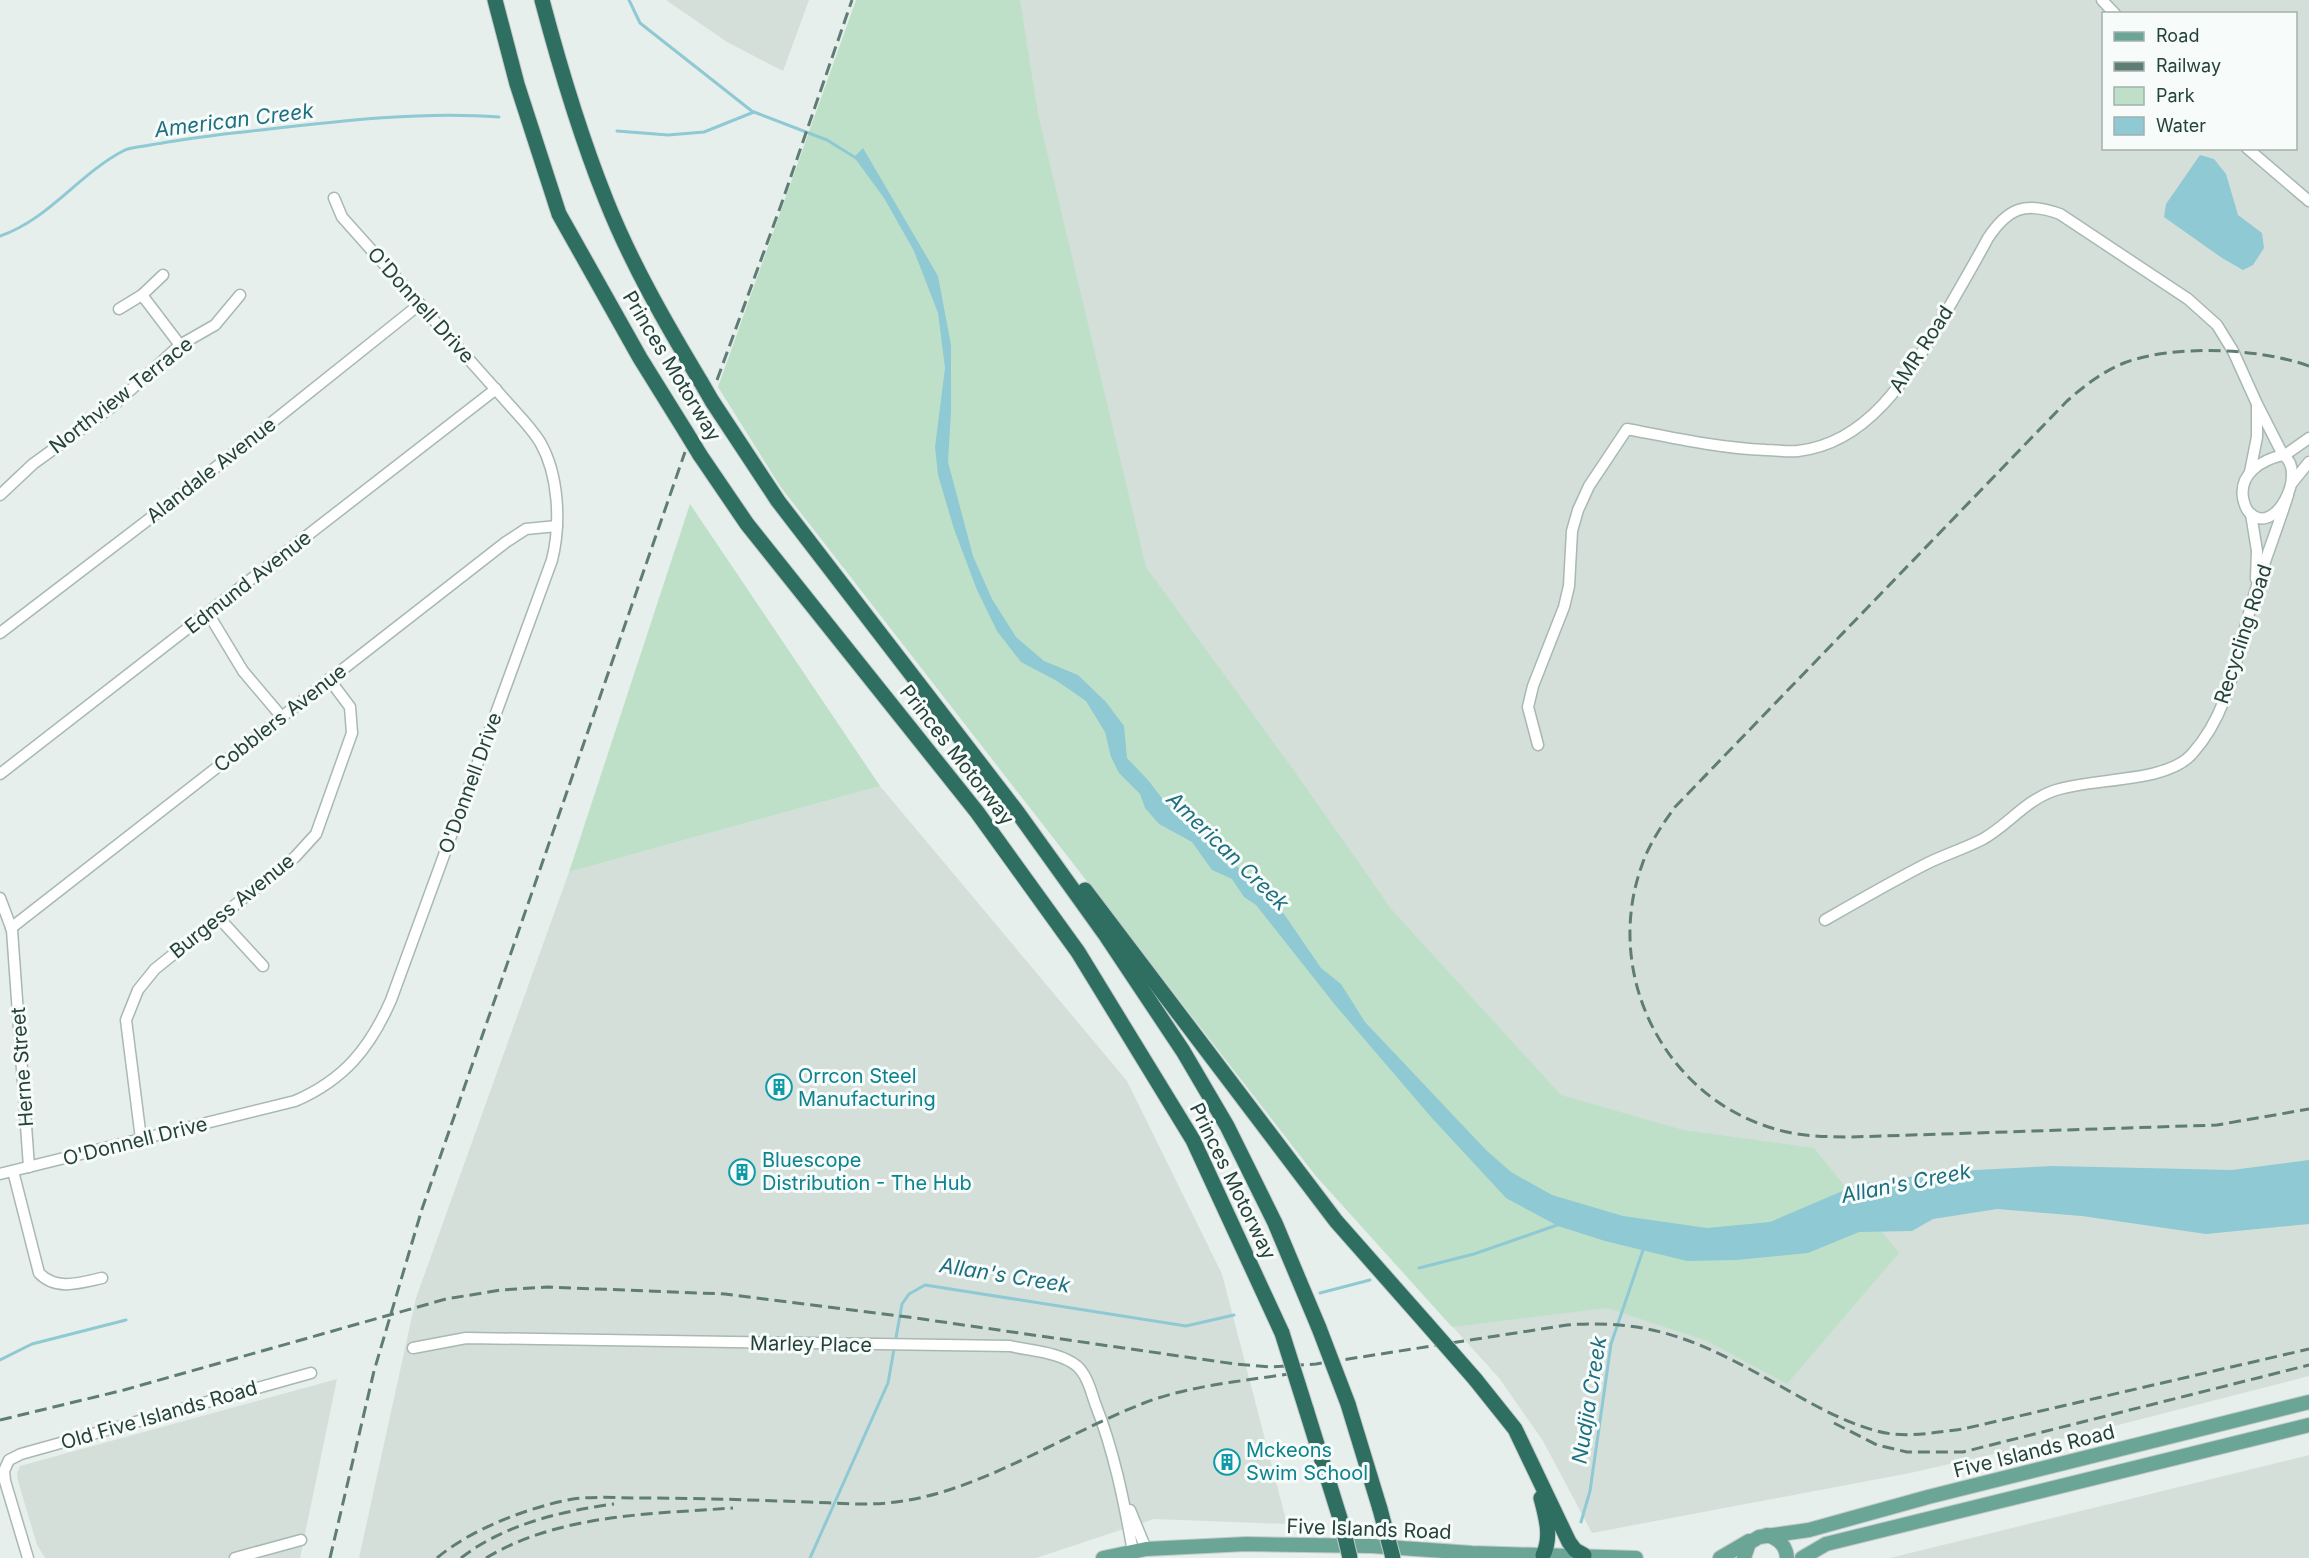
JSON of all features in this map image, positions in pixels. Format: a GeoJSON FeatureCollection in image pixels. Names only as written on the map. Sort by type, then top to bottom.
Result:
{"type":"FeatureCollection","features":[{"type":"Feature","properties":{"kind":"highway","name":"Princes Motorway"},"geometry":{"type":"LineString","coordinates":[[495,0],[517,84],[559,214],[640,358],[747,524],[977,812],[1078,952],[1194,1140],[1282,1333],[1343,1528],[1350,1558]]}},
{"type":"Feature","properties":{"kind":"highway","name":"Princes Motorway"},"geometry":{"type":"LineString","coordinates":[[544,0],[567,91],[606,201],[643,279],[712,401],[778,501],[1018,813],[1107,937],[1164,1022],[1221,1116],[1275,1222],[1319,1328],[1348,1404],[1393,1558]]}},
{"type":"Feature","properties":{"kind":"highway"},"geometry":{"type":"LineString","coordinates":[[1018,813],[1081,884],[1336,1221],[1475,1379],[1515,1429],[1569,1542],[1575,1550],[1584,1555]]}},
{"type":"Feature","properties":{"kind":"highway"},"geometry":{"type":"LineString","coordinates":[[1531,1460],[1547,1524],[1547,1544],[1542,1556]]}},
{"type":"Feature","properties":{"kind":"main road","name":"Five Islands Road"},"geometry":{"type":"LineString","coordinates":[[1753,1539],[1809,1530],[1928,1497],[2309,1402]]}},
{"type":"Feature","properties":{"kind":"main road","name":"Five Islands Road"},"geometry":{"type":"LineString","coordinates":[[1802,1558],[1826,1544],[2309,1425]]}},
{"type":"Feature","properties":{"kind":"main road"},"geometry":{"type":"LineString","coordinates":[[1767,1535],[1781,1542],[1787,1558]]}},
{"type":"Feature","properties":{"kind":"main road"},"geometry":{"type":"LineString","coordinates":[[1720,1558],[1753,1539]]}},
{"type":"Feature","properties":{"kind":"main road"},"geometry":{"type":"LineString","coordinates":[[1744,1558],[1746,1549],[1753,1539]]}},
{"type":"Feature","properties":{"kind":"main road","name":"Five Islands Road"},"geometry":{"type":"LineString","coordinates":[[1102,1558],[1268,1545],[1372,1546],[1472,1553],[1636,1558]]}},
{"type":"Feature","properties":{"kind":"main road"},"geometry":{"type":"LineString","coordinates":[[1472,1553],[1504,1558]]}},
{"type":"Feature","properties":{"kind":"street"},"geometry":{"type":"LineString","coordinates":[[2102,0],[2113,12]]}},
{"type":"Feature","properties":{"kind":"street"},"geometry":{"type":"LineString","coordinates":[[2249,150],[2309,201]]}},
{"type":"Feature","properties":{"kind":"street","name":"O'Donnell Drive"},"geometry":{"type":"LineString","coordinates":[[0,1174],[295,1101],[313,1094],[351,1064],[372,1040],[391,1000],[552,560],[556,542],[554,485],[540,443],[496,389],[342,217],[334,198]]}},
{"type":"Feature","properties":{"kind":"street","name":"AMR Road"},"geometry":{"type":"LineString","coordinates":[[1538,745],[1528,707],[1533,686],[1564,607],[1569,586],[1572,531],[1578,510],[1589,486],[1627,429],[1730,449],[1797,451],[1816,447],[1846,434],[1880,408],[1897,390],[1914,366],[1998,222],[2012,211],[2041,207],[2060,214],[2194,304],[2208,316],[2225,335],[2284,455]]}},
{"type":"Feature","properties":{"kind":"street"},"geometry":{"type":"LineString","coordinates":[[119,309],[142,294],[163,275]]}},
{"type":"Feature","properties":{"kind":"street"},"geometry":{"type":"LineString","coordinates":[[142,294],[180,345]]}},
{"type":"Feature","properties":{"kind":"street","name":"Northview Terrace"},"geometry":{"type":"LineString","coordinates":[[0,495],[33,464],[113,406],[180,345],[215,325],[240,295]]}},
{"type":"Feature","properties":{"kind":"street","name":"Alandale Avenue"},"geometry":{"type":"LineString","coordinates":[[0,633],[191,487],[420,304]]}},
{"type":"Feature","properties":{"kind":"street","name":"Edmund Avenue"},"geometry":{"type":"LineString","coordinates":[[0,774],[496,389]]}},
{"type":"Feature","properties":{"kind":"street","name":"AMR Road"},"geometry":{"type":"LineString","coordinates":[[2250,472],[2258,430],[2257,404]]}},
{"type":"Feature","properties":{"kind":"street"},"geometry":{"type":"LineString","coordinates":[[2253,597],[2257,551],[2251,514],[2244,504],[2242,493],[2250,472],[2265,461],[2284,455],[2309,438]]}},
{"type":"Feature","properties":{"kind":"street"},"geometry":{"type":"LineString","coordinates":[[2284,455],[2291,464],[2292,483]]}},
{"type":"Feature","properties":{"kind":"street"},"geometry":{"type":"LineString","coordinates":[[2251,514],[2261,518],[2273,515],[2282,507],[2292,483],[2309,462]]}},
{"type":"Feature","properties":{"kind":"street","name":"Recycling Road"},"geometry":{"type":"LineString","coordinates":[[1825,920],[1925,865],[1984,838],[2023,807],[2044,794],[2072,786],[2160,771],[2183,763],[2207,734],[2225,697],[2253,597],[2288,495]]}},
{"type":"Feature","properties":{"kind":"street","name":"Cobblers Avenue"},"geometry":{"type":"LineString","coordinates":[[11,928],[506,542],[526,529],[556,526]]}},
{"type":"Feature","properties":{"kind":"street"},"geometry":{"type":"LineString","coordinates":[[208,613],[243,671],[281,716]]}},
{"type":"Feature","properties":{"kind":"street","name":"Burgess Avenue"},"geometry":{"type":"LineString","coordinates":[[141,1139],[126,1020],[138,990],[155,969],[295,857],[316,834],[352,733],[350,707],[329,679]]}},
{"type":"Feature","properties":{"kind":"street","name":"Herne Street"},"geometry":{"type":"LineString","coordinates":[[0,898],[11,928],[29,1167]]}},
{"type":"Feature","properties":{"kind":"street"},"geometry":{"type":"LineString","coordinates":[[219,918],[263,966]]}},
{"type":"Feature","properties":{"kind":"street"},"geometry":{"type":"LineString","coordinates":[[13,1171],[39,1273],[46,1280],[68,1285],[102,1278]]}},
{"type":"Feature","properties":{"kind":"street","name":"Marley Place"},"geometry":{"type":"LineString","coordinates":[[413,1348],[466,1338],[1010,1347],[1061,1357],[1077,1366],[1086,1380],[1102,1421],[1141,1554]]}},
{"type":"Feature","properties":{"kind":"street","name":"Old Five Islands Road"},"geometry":{"type":"LineString","coordinates":[[28,1558],[4,1481],[4,1471],[9,1460],[21,1454],[311,1373]]}},
{"type":"Feature","properties":{"kind":"street"},"geometry":{"type":"LineString","coordinates":[[236,1558],[301,1539]]}},
{"type":"Feature","properties":{"kind":"shaded area"},"geometry":{"type":"Polygon","coordinates":[[[666,0],[809,0],[783,71],[727,42],[666,0]]]}},
{"type":"Feature","properties":{"kind":"shaded area"},"geometry":{"type":"Polygon","coordinates":[[[860,0],[2309,0],[2309,1376],[2079,1435],[1910,1473],[1592,1533],[1543,1441],[1499,1378],[1316,1176],[780,486],[860,0]]]}},
{"type":"Feature","properties":{"kind":"shaded area"},"geometry":{"type":"Polygon","coordinates":[[[880,786],[1127,1081],[1222,1274],[1287,1524],[1154,1519],[1036,1558],[359,1558],[416,1298],[569,872],[880,786]]]}},
{"type":"Feature","properties":{"kind":"shaded area"},"geometry":{"type":"Polygon","coordinates":[[[337,1379],[300,1558],[45,1558],[37,1545],[18,1481],[17,1474],[20,1466],[337,1379]]]}},
{"type":"Feature","properties":{"kind":"shaded area"},"geometry":{"type":"Polygon","coordinates":[[[2309,1455],[2309,1558],[1890,1558],[2309,1455]]]}},
{"type":"Feature","properties":{"kind":"green space"},"geometry":{"type":"Polygon","coordinates":[[[856,0],[1020,0],[1038,114],[1146,567],[1392,910],[1561,1095],[1683,1130],[1814,1148],[1899,1253],[1787,1384],[1707,1341],[1607,1308],[1452,1327],[1316,1176],[780,486],[718,387],[856,0]]]}},
{"type":"Feature","properties":{"kind":"green space"},"geometry":{"type":"Polygon","coordinates":[[[690,504],[880,786],[569,872],[690,504]]]}},
{"type":"Feature","properties":{"kind":"water"},"geometry":{"type":"Polygon","coordinates":[[[863,148],[938,276],[951,345],[948,462],[973,556],[992,599],[1016,637],[1044,661],[1078,675],[1106,702],[1124,726],[1127,758],[1148,780],[1175,815],[1233,862],[1284,914],[1321,968],[1341,984],[1365,1022],[1486,1150],[1511,1172],[1552,1195],[1623,1216],[1707,1228],[1770,1222],[1859,1184],[1909,1177],[1976,1170],[2053,1166],[2232,1170],[2309,1160],[2309,1224],[2206,1234],[2082,1216],[1997,1209],[1933,1219],[1912,1231],[1859,1232],[1808,1253],[1736,1260],[1687,1261],[1605,1241],[1558,1226],[1506,1198],[1431,1117],[1336,1006],[1256,905],[1244,897],[1232,879],[1212,870],[1192,842],[1159,824],[1145,808],[1140,794],[1119,773],[1111,757],[1105,732],[1086,701],[1057,681],[1021,662],[997,631],[977,590],[954,529],[938,475],[935,447],[945,368],[938,313],[914,251],[884,198],[854,157],[863,148]]]}},
{"type":"Feature","properties":{"kind":"water"},"geometry":{"type":"Polygon","coordinates":[[[2200,155],[2214,159],[2226,174],[2238,215],[2262,233],[2264,248],[2253,265],[2243,270],[2164,217],[2166,204],[2200,155]]]}},
{"type":"Feature","properties":{"kind":"waterway"},"geometry":{"type":"LineString","coordinates":[[629,0],[640,23],[753,112]]}},
{"type":"Feature","properties":{"kind":"waterway","name":"American Creek"},"geometry":{"type":"LineString","coordinates":[[617,131],[668,135],[704,132],[754,112],[827,140],[856,158]]}},
{"type":"Feature","properties":{"kind":"waterway","name":"American Creek"},"geometry":{"type":"LineString","coordinates":[[0,236],[33,219],[107,161],[129,149],[217,135],[358,120],[429,115],[499,117]]}},
{"type":"Feature","properties":{"kind":"waterway","name":"Allan's Creek"},"geometry":{"type":"LineString","coordinates":[[1419,1268],[1474,1254],[1560,1224]]}},
{"type":"Feature","properties":{"kind":"waterway","name":"Nudjia Creek"},"geometry":{"type":"LineString","coordinates":[[1581,1522],[1590,1491],[1611,1344],[1643,1250]]}},
{"type":"Feature","properties":{"kind":"waterway","name":"Allan's Creek"},"geometry":{"type":"LineString","coordinates":[[1320,1293],[1370,1280]]}},
{"type":"Feature","properties":{"kind":"waterway","name":"Allan's Creek"},"geometry":{"type":"LineString","coordinates":[[810,1558],[888,1383],[902,1304],[909,1294],[925,1285],[1186,1326],[1234,1315]]}},
{"type":"Feature","properties":{"kind":"waterway"},"geometry":{"type":"LineString","coordinates":[[0,1360],[32,1344],[126,1320]]}},
{"type":"Feature","properties":{"kind":"railway"},"geometry":{"type":"LineString","coordinates":[[717,380],[852,0]]}},
{"type":"Feature","properties":{"kind":"railway"},"geometry":{"type":"LineString","coordinates":[[2309,366],[2266,355],[2242,352],[2167,353],[2124,363],[2073,395],[1675,807],[1652,842],[1642,865],[1632,905],[1630,944],[1636,983],[1649,1020],[1669,1054],[1695,1083],[1726,1107],[1763,1125],[1785,1132],[1852,1137],[2217,1125],[2309,1109]]}},
{"type":"Feature","properties":{"kind":"railway"},"geometry":{"type":"LineString","coordinates":[[330,1558],[374,1371],[422,1209],[685,452]]}},
{"type":"Feature","properties":{"kind":"railway"},"geometry":{"type":"LineString","coordinates":[[0,1420],[124,1390],[446,1299],[501,1290],[547,1287],[725,1294],[1271,1367],[1316,1364],[1567,1325],[1628,1326],[1654,1330],[1704,1347],[1840,1418],[1877,1431],[1898,1434],[1963,1429],[2309,1349]]}},
{"type":"Feature","properties":{"kind":"railway"},"geometry":{"type":"LineString","coordinates":[[1834,1423],[1877,1445],[1907,1452],[1963,1452],[2309,1365]]}},
{"type":"Feature","properties":{"kind":"railway"},"geometry":{"type":"LineString","coordinates":[[437,1558],[466,1538],[501,1521],[573,1499],[683,1498],[863,1504],[896,1502],[927,1496],[959,1487],[990,1474],[1144,1403],[1218,1384],[1295,1373]]}},
{"type":"Feature","properties":{"kind":"railway"},"geometry":{"type":"LineString","coordinates":[[461,1558],[477,1546],[533,1521],[614,1504]]}},
{"type":"Feature","properties":{"kind":"railway"},"geometry":{"type":"LineString","coordinates":[[486,1558],[514,1543],[575,1524],[638,1515],[733,1508]]}},
{"type":"Feature","properties":{"kind":"place","name":"Orrcon Steel Manufacturing"},"geometry":{"type":"Point","coordinates":[779,1087]}},
{"type":"Feature","properties":{"kind":"place","name":"Bluescope Distribution - The Hub"},"geometry":{"type":"Point","coordinates":[742,1172]}},
{"type":"Feature","properties":{"kind":"place","name":"Mckeons Swim School"},"geometry":{"type":"Point","coordinates":[1227,1462]}}]}
